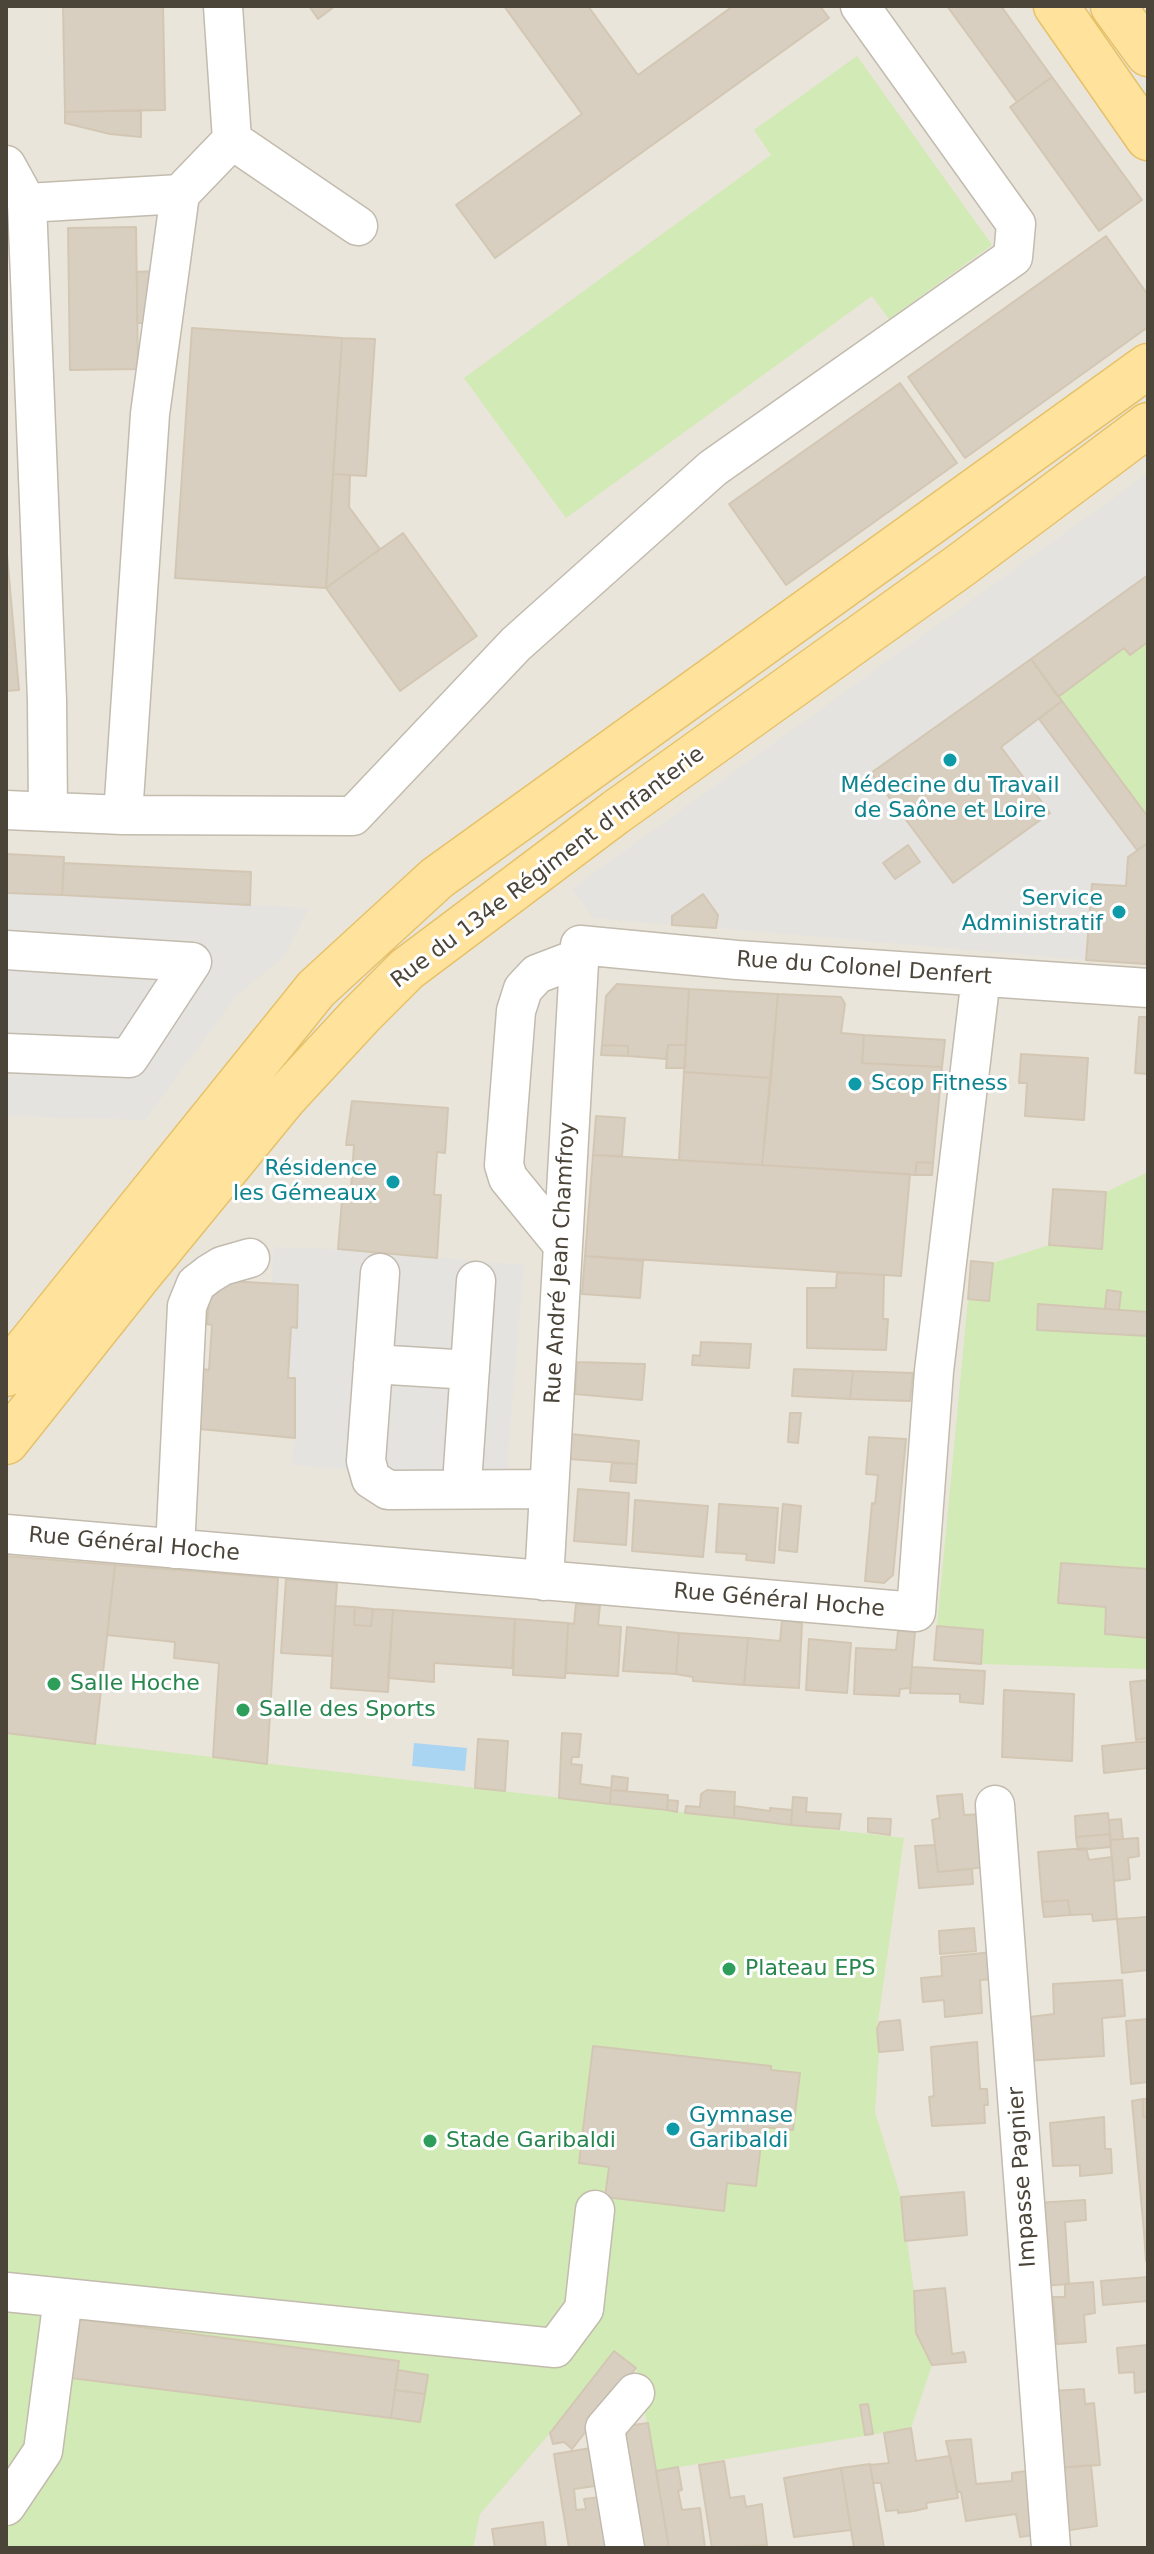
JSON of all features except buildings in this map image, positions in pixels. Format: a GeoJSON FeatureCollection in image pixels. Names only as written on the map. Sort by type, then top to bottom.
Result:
{"type":"FeatureCollection","features":[{"type":"Feature","properties":{"kind":"main road"},"geometry":{"type":"LineString","coordinates":[[1056,6],[1148,138]]}},
{"type":"Feature","properties":{"kind":"main road"},"geometry":{"type":"LineString","coordinates":[[1113,6],[1148,54]]}},
{"type":"Feature","properties":{"kind":"main road"},"geometry":{"type":"LineString","coordinates":[[6,1374],[316,989],[437,878],[1148,366]]}},
{"type":"Feature","properties":{"kind":"main road","name":"Rue du 134e Régiment d'Infanterie"},"geometry":{"type":"LineString","coordinates":[[6,1442],[285,1097],[407,969],[616,812],[961,565],[1148,425]]}},
{"type":"Feature","properties":{"kind":"street"},"geometry":{"type":"LineString","coordinates":[[123,815],[150,414],[180,194],[232,140],[223,6]]}},
{"type":"Feature","properties":{"kind":"street"},"geometry":{"type":"LineString","coordinates":[[6,810],[123,815],[353,816],[516,644],[713,468],[1013,257],[1016,224],[860,6]]}},
{"type":"Feature","properties":{"kind":"street"},"geometry":{"type":"LineString","coordinates":[[232,140],[358,226]]}},
{"type":"Feature","properties":{"kind":"street"},"geometry":{"type":"LineString","coordinates":[[6,165],[16,213],[47,700],[48,812]]}},
{"type":"Feature","properties":{"kind":"street"},"geometry":{"type":"LineString","coordinates":[[16,213],[180,194]]}},
{"type":"Feature","properties":{"kind":"street"},"geometry":{"type":"LineString","coordinates":[[6,950],[192,962],[129,1058],[6,1053]]}},
{"type":"Feature","properties":{"kind":"street"},"geometry":{"type":"LineString","coordinates":[[562,1244],[508,1178],[504,1165],[516,1011],[523,989],[537,974],[579,951]]}},
{"type":"Feature","properties":{"kind":"street","name":"Rue du Colonel Denfert"},"geometry":{"type":"LineString","coordinates":[[579,951],[1148,988]]}},
{"type":"Feature","properties":{"kind":"street","name":"Rue André Jean Chamfroy"},"geometry":{"type":"LineString","coordinates":[[544,1581],[579,951]]}},
{"type":"Feature","properties":{"kind":"street","name":"Rue Général Hoche"},"geometry":{"type":"LineString","coordinates":[[6,1534],[916,1612],[934,1371],[981,977]]}},
{"type":"Feature","properties":{"kind":"street"},"geometry":{"type":"LineString","coordinates":[[175,1549],[187,1306],[196,1284],[209,1274],[222,1266],[250,1258]]}},
{"type":"Feature","properties":{"kind":"street"},"geometry":{"type":"LineString","coordinates":[[380,1273],[366,1461],[371,1479],[388,1490],[549,1489]]}},
{"type":"Feature","properties":{"kind":"street"},"geometry":{"type":"LineString","coordinates":[[463,1469],[476,1281]]}},
{"type":"Feature","properties":{"kind":"street"},"geometry":{"type":"LineString","coordinates":[[373,1364],[470,1370]]}},
{"type":"Feature","properties":{"kind":"street","name":"Impasse Pagnier"},"geometry":{"type":"LineString","coordinates":[[995,1805],[1051,2548]]}},
{"type":"Feature","properties":{"kind":"street"},"geometry":{"type":"LineString","coordinates":[[6,2292],[555,2348],[584,2309],[595,2210]]}},
{"type":"Feature","properties":{"kind":"street"},"geometry":{"type":"LineString","coordinates":[[6,2506],[43,2451],[63,2298]]}},
{"type":"Feature","properties":{"kind":"street"},"geometry":{"type":"LineString","coordinates":[[625,2548],[605,2428],[635,2393]]}},
{"type":"Feature","properties":{"kind":"shaded area"},"geometry":{"type":"Polygon","coordinates":[[[6,6],[1148,6],[1148,2548],[6,2548],[6,6]]]}},
{"type":"Feature","properties":{"kind":"shaded area"},"geometry":{"type":"Polygon","coordinates":[[[1148,473],[1148,575],[872,773],[953,883],[1049,813],[1001,747],[1039,719],[1137,850],[1128,857],[1126,886],[1092,885],[1086,960],[716,928],[718,915],[673,916],[672,925],[593,918],[572,889],[1148,473]]]}},
{"type":"Feature","properties":{"kind":"shaded area"},"geometry":{"type":"Polygon","coordinates":[[[6,893],[309,908],[284,956],[236,996],[145,1120],[6,1116],[6,893]]]}},
{"type":"Feature","properties":{"kind":"shaded area"},"geometry":{"type":"Polygon","coordinates":[[[273,1247],[338,1249],[524,1265],[506,1482],[291,1465],[295,1438],[288,1378],[291,1327],[296,1327],[298,1285],[272,1283],[273,1247]]]}},
{"type":"Feature","properties":{"kind":"green space"},"geometry":{"type":"Polygon","coordinates":[[[857,56],[992,245],[889,319],[872,296],[566,518],[464,378],[771,155],[754,130],[857,56]]]}},
{"type":"Feature","properties":{"kind":"green space"},"geometry":{"type":"Polygon","coordinates":[[[1148,642],[1148,817],[1058,697],[1124,648],[1130,655],[1148,642]]]}},
{"type":"Feature","properties":{"kind":"green space"},"geometry":{"type":"Polygon","coordinates":[[[1148,1172],[1148,1669],[981,1664],[983,1630],[937,1626],[968,1299],[989,1301],[993,1263],[1049,1245],[1102,1249],[1106,1192],[1148,1172]]]}},
{"type":"Feature","properties":{"kind":"green space","name":"Stade Garibaldi"},"geometry":{"type":"Polygon","coordinates":[[[6,1733],[904,1838],[877,2029],[879,2052],[875,2112],[901,2197],[914,2291],[916,2333],[932,2365],[911,2428],[656,2471],[636,2368],[614,2351],[550,2433],[480,2514],[473,2548],[6,2548],[6,1733]]]}},
{"type":"Feature","properties":{"kind":"water"},"geometry":{"type":"Polygon","coordinates":[[[414,1743],[467,1748],[465,1771],[412,1766],[414,1743]]]}},
{"type":"Feature","properties":{"kind":"place","name":"Médecine du Travail de Saône et Loire"},"geometry":{"type":"Point","coordinates":[950,760]}},
{"type":"Feature","properties":{"kind":"place","name":"Service Administratif"},"geometry":{"type":"Point","coordinates":[1119,912]}},
{"type":"Feature","properties":{"kind":"place","name":"Scop Fitness"},"geometry":{"type":"Point","coordinates":[855,1084]}},
{"type":"Feature","properties":{"kind":"place","name":"Résidence les Gémeaux"},"geometry":{"type":"Point","coordinates":[393,1182]}},
{"type":"Feature","properties":{"kind":"place","name":"Salle Hoche"},"geometry":{"type":"Point","coordinates":[54,1684]}},
{"type":"Feature","properties":{"kind":"place","name":"Salle des Sports"},"geometry":{"type":"Point","coordinates":[243,1710]}},
{"type":"Feature","properties":{"kind":"place","name":"Plateau EPS"},"geometry":{"type":"Point","coordinates":[729,1969]}},
{"type":"Feature","properties":{"kind":"place","name":"Gymnase Garibaldi"},"geometry":{"type":"Point","coordinates":[673,2129]}},
{"type":"Feature","properties":{"kind":"place","name":"Stade Garibaldi"},"geometry":{"type":"Point","coordinates":[430,2141]}}]}
